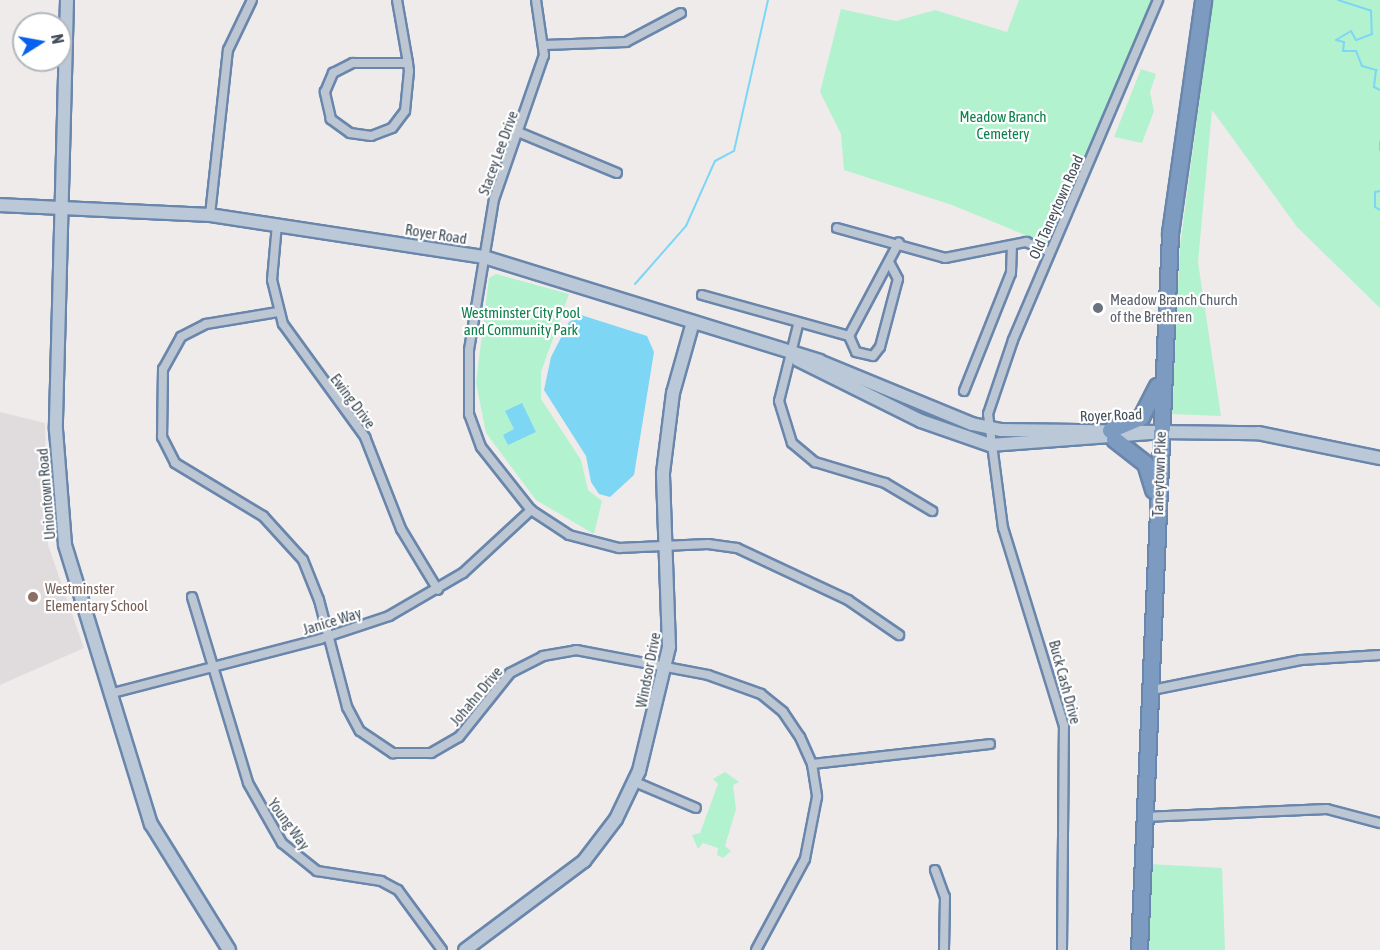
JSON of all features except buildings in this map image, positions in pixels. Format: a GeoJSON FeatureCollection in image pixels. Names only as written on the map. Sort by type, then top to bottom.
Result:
{"type":"FeatureCollection","features":[{"type":"Feature","properties":{"kind":"highway","name":"Taneytown Pike"},"geometry":{"type":"LineString","coordinates":[[1139,950],[1152,690],[1163,360],[1177,162],[1203,0]]}},
{"type":"Feature","properties":{"kind":"highway"},"geometry":{"type":"LineString","coordinates":[[1158,518],[1145,463],[1112,434],[1146,412],[1163,360]]}},
{"type":"Feature","properties":{"kind":"street","name":"Uniontown Road"},"geometry":{"type":"LineString","coordinates":[[67,0],[65,206],[56,430],[60,518],[109,694],[163,850],[229,950]]}},
{"type":"Feature","properties":{"kind":"street"},"geometry":{"type":"LineString","coordinates":[[210,215],[228,50],[252,0]]}},
{"type":"Feature","properties":{"kind":"street"},"geometry":{"type":"LineString","coordinates":[[397,0],[408,63],[408,101],[392,128],[360,136],[331,119],[325,92],[333,73],[353,63],[408,63]]}},
{"type":"Feature","properties":{"kind":"street","name":"Stacey Lee Drive"},"geometry":{"type":"LineString","coordinates":[[536,0],[545,45],[518,132],[497,189],[483,257],[466,375],[469,414],[490,463],[531,510],[587,542],[619,548],[708,544],[758,555],[848,600],[899,635]]}},
{"type":"Feature","properties":{"kind":"street","name":"Old Taneytown Road"},"geometry":{"type":"LineString","coordinates":[[988,428],[996,382],[1158,0]]}},
{"type":"Feature","properties":{"kind":"street"},"geometry":{"type":"LineString","coordinates":[[545,45],[626,42],[681,13]]}},
{"type":"Feature","properties":{"kind":"street"},"geometry":{"type":"LineString","coordinates":[[518,132],[617,173]]}},
{"type":"Feature","properties":{"kind":"street","name":"Royer Road"},"geometry":{"type":"LineString","coordinates":[[0,205],[65,206],[210,215],[483,257],[853,373],[988,428],[1043,433],[1112,434]]}},
{"type":"Feature","properties":{"kind":"street","name":"Ewing Drive"},"geometry":{"type":"LineString","coordinates":[[277,224],[272,269],[278,312],[302,357],[365,437],[401,529],[438,590]]}},
{"type":"Feature","properties":{"kind":"street"},"geometry":{"type":"LineString","coordinates":[[837,228],[899,242],[945,258],[1032,242],[1050,252]]}},
{"type":"Feature","properties":{"kind":"street"},"geometry":{"type":"LineString","coordinates":[[849,336],[890,264],[899,242]]}},
{"type":"Feature","properties":{"kind":"street"},"geometry":{"type":"LineString","coordinates":[[964,391],[1011,273],[1012,247]]}},
{"type":"Feature","properties":{"kind":"street"},"geometry":{"type":"LineString","coordinates":[[849,336],[856,352],[873,356],[880,347],[898,279],[890,264]]}},
{"type":"Feature","properties":{"kind":"street"},"geometry":{"type":"LineString","coordinates":[[702,295],[798,326],[849,336]]}},
{"type":"Feature","properties":{"kind":"street","name":"Johahn Drive"},"geometry":{"type":"LineString","coordinates":[[278,312],[206,324],[181,337],[163,369],[162,437],[186,472],[263,516],[294,547],[311,577],[356,725],[381,748],[407,756],[452,743],[510,673],[543,656],[589,651],[665,666],[761,694],[790,721],[812,764],[817,797],[811,840],[789,897],[756,950]]}},
{"type":"Feature","properties":{"kind":"street","name":"Windsor Drive"},"geometry":{"type":"LineString","coordinates":[[465,950],[571,874],[604,837],[635,782],[665,666],[672,617],[662,499],[667,438],[693,322]]}},
{"type":"Feature","properties":{"kind":"street"},"geometry":{"type":"LineString","coordinates":[[798,326],[779,401],[792,443],[815,462],[885,483],[932,511]]}},
{"type":"Feature","properties":{"kind":"street","name":"Royer Road"},"geometry":{"type":"LineString","coordinates":[[790,355],[874,400],[990,445],[1161,432],[1278,435],[1380,458]]}},
{"type":"Feature","properties":{"kind":"street","name":"Buck Cash Drive"},"geometry":{"type":"LineString","coordinates":[[988,428],[1003,528],[1064,726],[1062,950]]}},
{"type":"Feature","properties":{"kind":"street","name":"Janice Way"},"geometry":{"type":"LineString","coordinates":[[109,694],[328,637],[390,615],[438,590],[531,510]]}},
{"type":"Feature","properties":{"kind":"street","name":"Young Way"},"geometry":{"type":"LineString","coordinates":[[192,597],[210,668],[253,795],[289,852],[317,871],[381,881],[398,890],[442,950]]}},
{"type":"Feature","properties":{"kind":"street"},"geometry":{"type":"LineString","coordinates":[[1152,690],[1301,660],[1380,655]]}},
{"type":"Feature","properties":{"kind":"street"},"geometry":{"type":"LineString","coordinates":[[812,764],[990,744]]}},
{"type":"Feature","properties":{"kind":"street"},"geometry":{"type":"LineString","coordinates":[[635,782],[696,807]]}},
{"type":"Feature","properties":{"kind":"street"},"geometry":{"type":"LineString","coordinates":[[1144,817],[1327,809],[1380,823]]}},
{"type":"Feature","properties":{"kind":"street"},"geometry":{"type":"LineString","coordinates":[[935,870],[945,897],[944,950]]}},
{"type":"Feature","properties":{"kind":"shaded area","name":"Westminster Elementary School"},"geometry":{"type":"Polygon","coordinates":[[[0,412],[45,423],[48,545],[84,648],[0,685],[0,412]]]}},
{"type":"Feature","properties":{"kind":"green space","name":"Meadow Branch Cemetery"},"geometry":{"type":"Polygon","coordinates":[[[1019,0],[1158,0],[1052,246],[952,205],[844,170],[841,134],[820,92],[841,9],[896,21],[935,10],[1007,32],[1019,0]]]}},
{"type":"Feature","properties":{"kind":"green space"},"geometry":{"type":"Polygon","coordinates":[[[1213,0],[1380,0],[1380,308],[1297,227],[1212,110],[1198,262],[1221,416],[1172,414],[1180,246],[1213,0]]]}},
{"type":"Feature","properties":{"kind":"green space"},"geometry":{"type":"Polygon","coordinates":[[[1141,69],[1156,74],[1150,92],[1154,111],[1142,143],[1114,137],[1141,69]]]}},
{"type":"Feature","properties":{"kind":"green space","name":"Westminster City Pool and Community Park"},"geometry":{"type":"Polygon","coordinates":[[[496,274],[569,294],[541,372],[541,399],[581,460],[588,490],[602,501],[594,534],[536,500],[486,433],[476,383],[489,278],[496,274]]]}},
{"type":"Feature","properties":{"kind":"green space"},"geometry":{"type":"Polygon","coordinates":[[[725,772],[739,782],[733,785],[736,809],[725,846],[731,851],[723,858],[717,855],[718,848],[703,843],[698,849],[692,835],[700,833],[718,784],[713,779],[725,772]]]}},
{"type":"Feature","properties":{"kind":"green space"},"geometry":{"type":"Polygon","coordinates":[[[1149,864],[1222,868],[1225,950],[1147,950],[1149,864]]]}},
{"type":"Feature","properties":{"kind":"water"},"geometry":{"type":"Polygon","coordinates":[[[581,315],[647,336],[654,352],[634,475],[610,497],[599,494],[591,482],[586,456],[544,390],[551,357],[569,322],[581,315]]]}},
{"type":"Feature","properties":{"kind":"water"},"geometry":{"type":"Polygon","coordinates":[[[522,403],[536,432],[508,445],[503,435],[514,429],[505,411],[522,403]]]}},
{"type":"Feature","properties":{"kind":"waterway"},"geometry":{"type":"LineString","coordinates":[[635,284],[686,226],[715,161],[734,151],[768,0]]}},
{"type":"Feature","properties":{"kind":"waterway"},"geometry":{"type":"LineString","coordinates":[[1338,0],[1371,11],[1372,34],[1356,40],[1351,31],[1336,40],[1344,42],[1343,51],[1356,51],[1362,66],[1376,70],[1374,87],[1380,90]]}},
{"type":"Feature","properties":{"kind":"waterway"},"geometry":{"type":"LineString","coordinates":[[1380,142],[1380,150]]}},
{"type":"Feature","properties":{"kind":"waterway"},"geometry":{"type":"LineString","coordinates":[[1380,191],[1375,192],[1375,207],[1380,210]]}},
{"type":"Feature","properties":{"kind":"place","name":"Meadow Branch Church of the Brethren"},"geometry":{"type":"Point","coordinates":[1098,308]}},
{"type":"Feature","properties":{"kind":"place","name":"Westminster Elementary School"},"geometry":{"type":"Point","coordinates":[33,597]}}]}
